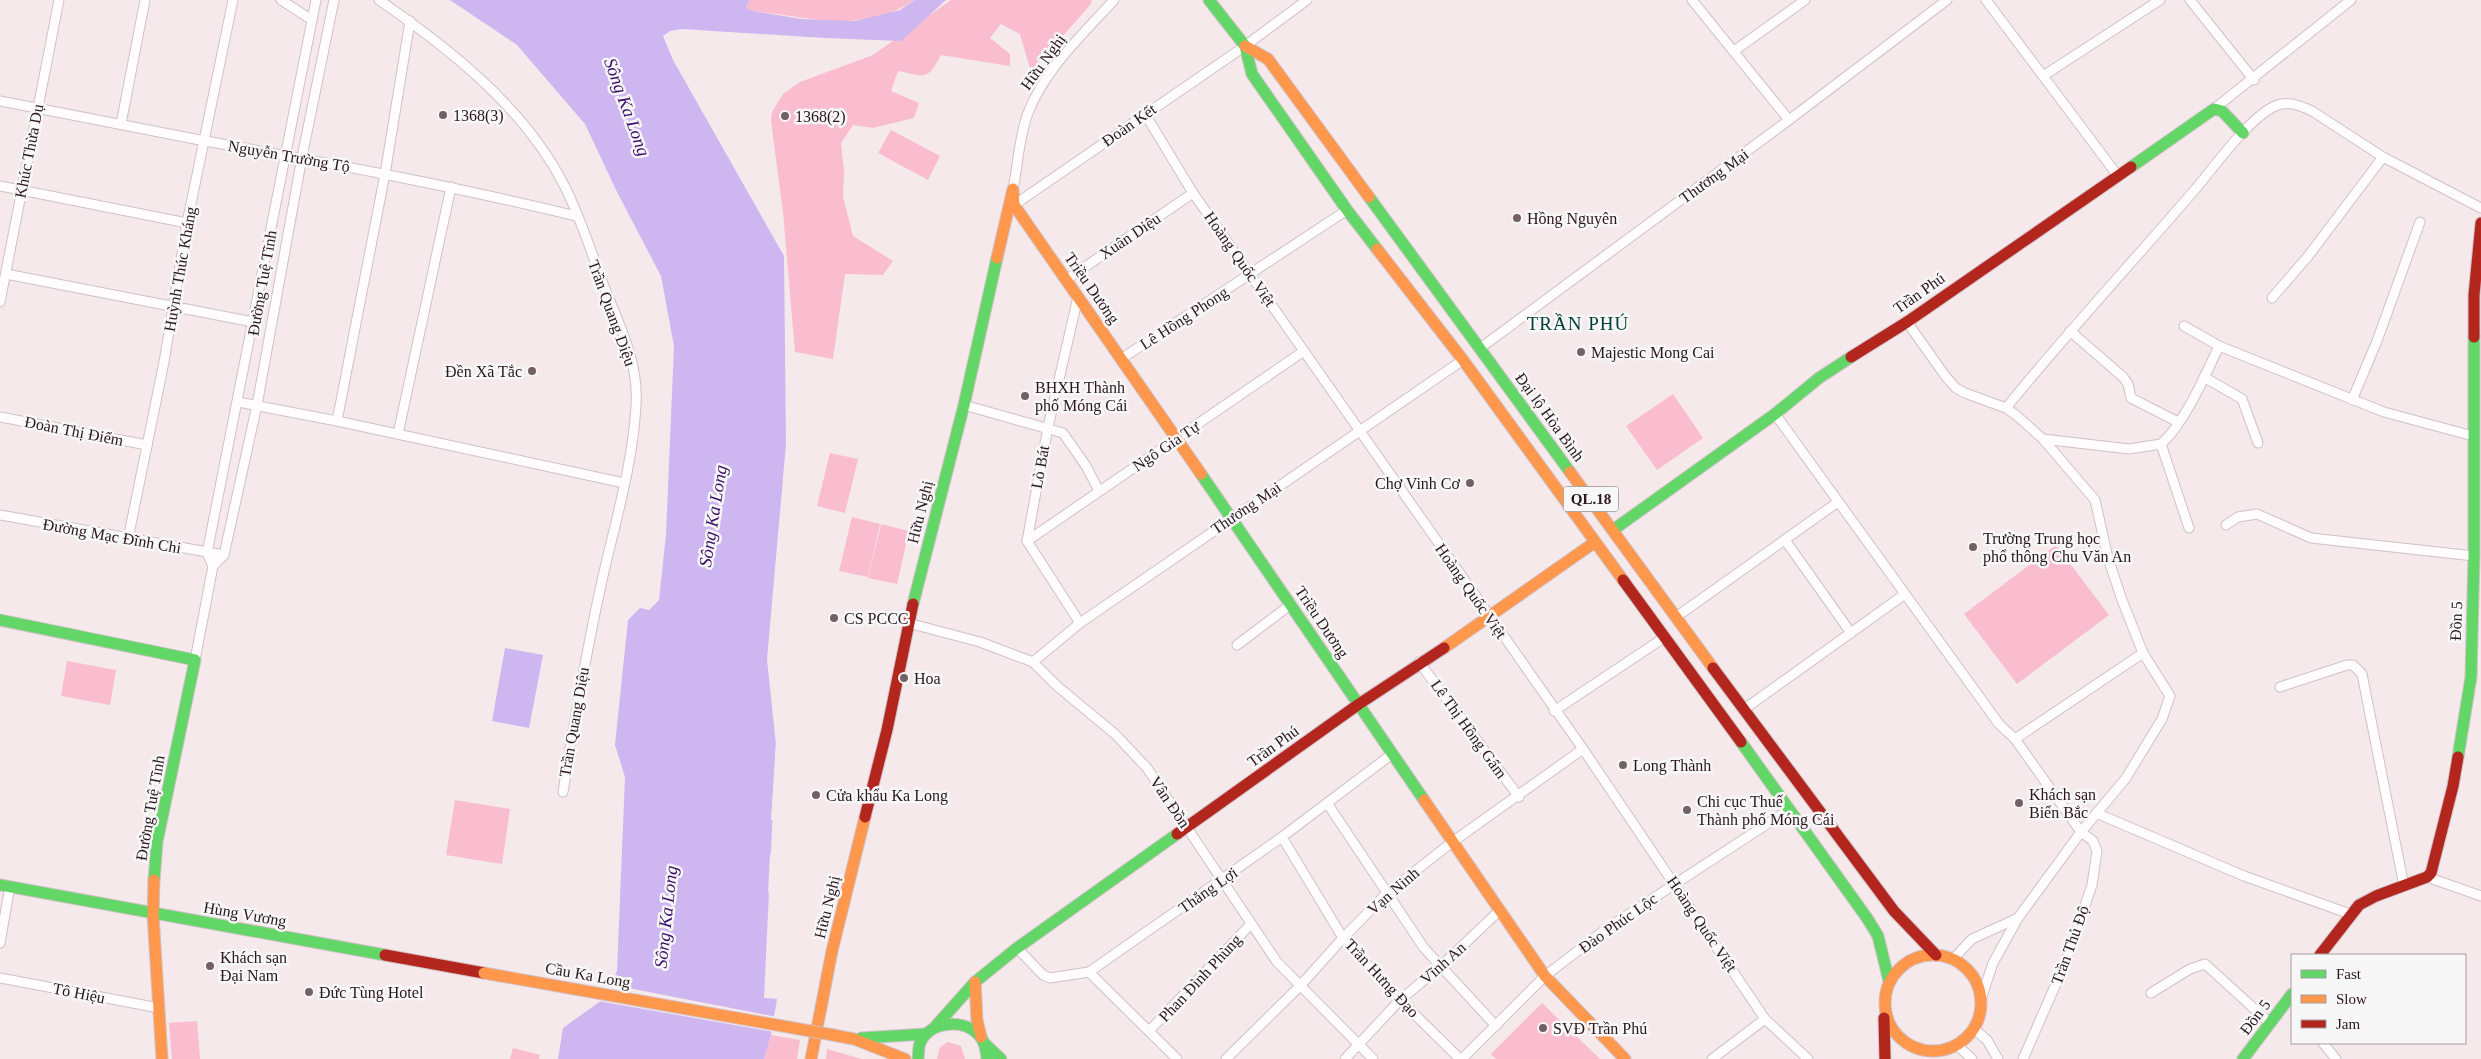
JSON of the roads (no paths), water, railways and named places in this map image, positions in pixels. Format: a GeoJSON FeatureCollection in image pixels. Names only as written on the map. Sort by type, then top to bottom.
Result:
{"type":"FeatureCollection","features":[{"type":"Feature","properties":{"kind":"main road","name":"Đại lộ Hòa Bình"},"geometry":{"type":"LineString","coordinates":[[1209,0],[1245,46],[1268,59],[1336,173],[1347,210],[1463,360],[1790,808],[1878,936],[1889,981]]}},
{"type":"Feature","properties":{"kind":"main road","name":"Đại lộ Hòa Bình"},"geometry":{"type":"LineString","coordinates":[[1245,46],[1252,74],[1336,173],[1479,349],[1808,798],[1894,911],[1920,936],[1936,955]]}},
{"type":"Feature","properties":{"kind":"main road"},"geometry":{"type":"LineString","coordinates":[[2214,109],[2222,111],[2243,133]]}},
{"type":"Feature","properties":{"kind":"main road","name":"Trần Phú"},"geometry":{"type":"LineString","coordinates":[[931,1030],[975,982],[1016,948],[1358,704],[1419,662],[1489,618],[1613,530],[1775,414],[1819,378],[1907,322],[2214,109]]}},
{"type":"Feature","properties":{"kind":"main road"},"geometry":{"type":"LineString","coordinates":[[1013,189],[1014,205]]}},
{"type":"Feature","properties":{"kind":"main road","name":"Hữu Nghị"},"geometry":{"type":"LineString","coordinates":[[811,1059],[832,951],[887,730],[908,623],[964,405],[1013,189]]}},
{"type":"Feature","properties":{"kind":"main road","name":"Triều Dương"},"geometry":{"type":"LineString","coordinates":[[1014,205],[1232,517],[1498,911],[1545,976],[1625,1059]]}},
{"type":"Feature","properties":{"kind":"main road","name":"Đồn 5"},"geometry":{"type":"LineString","coordinates":[[2427,877],[2431,873],[2438,851],[2451,795],[2471,677],[2474,556],[2474,295],[2481,223]]}},
{"type":"Feature","properties":{"kind":"main road"},"geometry":{"type":"LineString","coordinates":[[1463,360],[1479,349]]}},
{"type":"Feature","properties":{"kind":"main road"},"geometry":{"type":"LineString","coordinates":[[0,620],[196,660]]}},
{"type":"Feature","properties":{"kind":"main road","name":"Đường Tuệ Tĩnh"},"geometry":{"type":"LineString","coordinates":[[162,1059],[153,914],[154,872],[158,842],[196,660]]}},
{"type":"Feature","properties":{"kind":"main road"},"geometry":{"type":"LineString","coordinates":[[1790,808],[1808,798]]}},
{"type":"Feature","properties":{"kind":"main road"},"geometry":{"type":"LineString","coordinates":[[2321,954],[2350,914],[2359,905],[2427,877]]}},
{"type":"Feature","properties":{"kind":"main road","name":"Hùng Vương"},"geometry":{"type":"LineString","coordinates":[[5,886],[484,973]]}},
{"type":"Feature","properties":{"kind":"main road"},"geometry":{"type":"LineString","coordinates":[[1884,998],[1886,1016],[1894,1032],[1922,1055],[1957,1045],[1974,1029],[1980,1015],[1981,999],[1972,976],[1952,959],[1936,955],[1911,960],[1900,968],[1889,981],[1884,998],[1885,1059]]}},
{"type":"Feature","properties":{"kind":"main road","name":"Cầu Ka Long"},"geometry":{"type":"LineString","coordinates":[[484,973],[854,1039]]}},
{"type":"Feature","properties":{"kind":"main road"},"geometry":{"type":"LineString","coordinates":[[975,982],[977,1020],[986,1059]]}},
{"type":"Feature","properties":{"kind":"main road","name":"Đồn 5"},"geometry":{"type":"LineString","coordinates":[[2243,1059],[2270,1022],[2290,1002]]}},
{"type":"Feature","properties":{"kind":"main road"},"geometry":{"type":"LineString","coordinates":[[854,1039],[931,1030],[955,1022],[974,1030],[1001,1059]]}},
{"type":"Feature","properties":{"kind":"main road"},"geometry":{"type":"LineString","coordinates":[[918,1059],[920,1043],[931,1030]]}},
{"type":"Feature","properties":{"kind":"main road"},"geometry":{"type":"LineString","coordinates":[[854,1039],[905,1059]]}},
{"type":"Feature","properties":{"kind":"street","name":"Khúc Thừa Dụ"},"geometry":{"type":"LineString","coordinates":[[0,302],[59,0]]}},
{"type":"Feature","properties":{"kind":"street"},"geometry":{"type":"LineString","coordinates":[[121,124],[146,0]]}},
{"type":"Feature","properties":{"kind":"street","name":"Huỳnh Thúc Kháng"},"geometry":{"type":"LineString","coordinates":[[128,539],[203,140],[233,0]]}},
{"type":"Feature","properties":{"kind":"street"},"geometry":{"type":"LineString","coordinates":[[281,0],[312,20]]}},
{"type":"Feature","properties":{"kind":"street","name":"Đường Tuệ Tĩnh"},"geometry":{"type":"LineString","coordinates":[[207,553],[316,0]]}},
{"type":"Feature","properties":{"kind":"street","name":"Đường Tuệ Tĩnh"},"geometry":{"type":"LineString","coordinates":[[224,556],[257,405],[302,157],[334,0]]}},
{"type":"Feature","properties":{"kind":"street","name":"Trần Quang Diệu"},"geometry":{"type":"LineString","coordinates":[[379,0],[410,22],[491,88],[542,150],[564,186],[624,336],[636,375],[636,405],[624,483],[586,652],[563,792]]}},
{"type":"Feature","properties":{"kind":"street","name":"Hữu Nghị"},"geometry":{"type":"LineString","coordinates":[[1013,189],[1028,114],[1040,88],[1074,44],[1114,0]]}},
{"type":"Feature","properties":{"kind":"street","name":"Đoàn Kết"},"geometry":{"type":"LineString","coordinates":[[1014,205],[1245,46],[1307,0]]}},
{"type":"Feature","properties":{"kind":"street"},"geometry":{"type":"LineString","coordinates":[[1692,0],[1789,120]]}},
{"type":"Feature","properties":{"kind":"street"},"geometry":{"type":"LineString","coordinates":[[1734,51],[1805,0]]}},
{"type":"Feature","properties":{"kind":"street","name":"Thương Mại"},"geometry":{"type":"LineString","coordinates":[[1479,349],[1789,120],[1947,0]]}},
{"type":"Feature","properties":{"kind":"street"},"geometry":{"type":"LineString","coordinates":[[1986,0],[2118,176]]}},
{"type":"Feature","properties":{"kind":"street"},"geometry":{"type":"LineString","coordinates":[[2043,76],[2160,0]]}},
{"type":"Feature","properties":{"kind":"street"},"geometry":{"type":"LineString","coordinates":[[2190,0],[2254,80]]}},
{"type":"Feature","properties":{"kind":"street"},"geometry":{"type":"LineString","coordinates":[[2214,109],[2254,80],[2351,0]]}},
{"type":"Feature","properties":{"kind":"street"},"geometry":{"type":"LineString","coordinates":[[337,421],[385,174],[410,22]]}},
{"type":"Feature","properties":{"kind":"street","name":"Nguyễn Trường Tộ"},"geometry":{"type":"LineString","coordinates":[[0,100],[451,187],[576,216]]}},
{"type":"Feature","properties":{"kind":"street"},"geometry":{"type":"LineString","coordinates":[[2006,408],[2070,331],[2243,133],[2272,108],[2286,103],[2300,105],[2384,157],[2481,208]]}},
{"type":"Feature","properties":{"kind":"street","name":"Hoàng Quốc Việt"},"geometry":{"type":"LineString","coordinates":[[1145,114],[1193,193],[1489,618],[1583,749],[1675,883],[1764,1019],[1808,1059]]}},
{"type":"Feature","properties":{"kind":"street"},"geometry":{"type":"LineString","coordinates":[[2272,298],[2309,255],[2384,157]]}},
{"type":"Feature","properties":{"kind":"street"},"geometry":{"type":"LineString","coordinates":[[0,186],[187,223]]}},
{"type":"Feature","properties":{"kind":"street"},"geometry":{"type":"LineString","coordinates":[[398,434],[451,187]]}},
{"type":"Feature","properties":{"kind":"street","name":"Xuân Diệu"},"geometry":{"type":"LineString","coordinates":[[1066,280],[1193,193]]}},
{"type":"Feature","properties":{"kind":"street","name":"Lê Hồng Phong"},"geometry":{"type":"LineString","coordinates":[[1121,359],[1347,210]]}},
{"type":"Feature","properties":{"kind":"street"},"geometry":{"type":"LineString","coordinates":[[2352,400],[2378,341],[2420,222]]}},
{"type":"Feature","properties":{"kind":"street"},"geometry":{"type":"LineString","coordinates":[[6,274],[253,322]]}},
{"type":"Feature","properties":{"kind":"street","name":"Lò Bát"},"geometry":{"type":"LineString","coordinates":[[1027,541],[1048,427],[1078,297]]}},
{"type":"Feature","properties":{"kind":"street"},"geometry":{"type":"LineString","coordinates":[[1907,322],[1956,388],[2006,408],[2043,439],[2095,500],[2108,558],[2143,653],[2168,692],[2170,700],[2162,718],[2126,778],[2081,832],[2018,918],[1993,963],[1981,999]]}},
{"type":"Feature","properties":{"kind":"street"},"geometry":{"type":"LineString","coordinates":[[2184,326],[2219,346],[2352,400],[2384,412],[2473,436]]}},
{"type":"Feature","properties":{"kind":"street"},"geometry":{"type":"LineString","coordinates":[[2070,331],[2123,377],[2128,384],[2132,398],[2178,422]]}},
{"type":"Feature","properties":{"kind":"street"},"geometry":{"type":"LineString","coordinates":[[2043,439],[2129,450],[2160,444],[2178,422],[2204,378],[2219,346]]}},
{"type":"Feature","properties":{"kind":"street","name":"Ngô Gia Tự"},"geometry":{"type":"LineString","coordinates":[[1027,541],[1304,351]]}},
{"type":"Feature","properties":{"kind":"street","name":"Thương Mại"},"geometry":{"type":"LineString","coordinates":[[1033,662],[1080,623],[1232,517],[1361,432],[1463,360]]}},
{"type":"Feature","properties":{"kind":"street"},"geometry":{"type":"LineString","coordinates":[[2204,378],[2242,399],[2258,443]]}},
{"type":"Feature","properties":{"kind":"street"},"geometry":{"type":"LineString","coordinates":[[238,402],[337,421],[624,483]]}},
{"type":"Feature","properties":{"kind":"street"},"geometry":{"type":"LineString","coordinates":[[964,405],[1048,427],[1063,433],[1086,466],[1099,492]]}},
{"type":"Feature","properties":{"kind":"street","name":"Trần Thủ Độ"},"geometry":{"type":"LineString","coordinates":[[1775,414],[1999,724],[2014,739],[2081,832],[2093,841],[2097,851],[2092,885],[2066,961],[2023,1059]]}},
{"type":"Feature","properties":{"kind":"street","name":"Đoàn Thị Điểm"},"geometry":{"type":"LineString","coordinates":[[0,417],[147,445]]}},
{"type":"Feature","properties":{"kind":"street"},"geometry":{"type":"LineString","coordinates":[[2160,444],[2189,528]]}},
{"type":"Feature","properties":{"kind":"street"},"geometry":{"type":"LineString","coordinates":[[1676,617],[1838,502]]}},
{"type":"Feature","properties":{"kind":"street"},"geometry":{"type":"LineString","coordinates":[[2226,525],[2238,517],[2256,514],[2310,538],[2474,556]]}},
{"type":"Feature","properties":{"kind":"street","name":"Đường Mạc Đĩnh Chi"},"geometry":{"type":"LineString","coordinates":[[0,515],[224,556]]}},
{"type":"Feature","properties":{"kind":"street"},"geometry":{"type":"LineString","coordinates":[[1785,540],[1852,633]]}},
{"type":"Feature","properties":{"kind":"street"},"geometry":{"type":"LineString","coordinates":[[1027,541],[1080,623]]}},
{"type":"Feature","properties":{"kind":"street"},"geometry":{"type":"LineString","coordinates":[[207,553],[213,566],[224,556]]}},
{"type":"Feature","properties":{"kind":"street","name":"Đường Tuệ Tĩnh"},"geometry":{"type":"LineString","coordinates":[[196,660],[213,566]]}},
{"type":"Feature","properties":{"kind":"street"},"geometry":{"type":"LineString","coordinates":[[1743,710],[1905,594]]}},
{"type":"Feature","properties":{"kind":"street"},"geometry":{"type":"LineString","coordinates":[[1237,646],[1290,605]]}},
{"type":"Feature","properties":{"kind":"street","name":"Vân Đồn"},"geometry":{"type":"LineString","coordinates":[[908,623],[980,642],[1033,662],[1057,686],[1115,734],[1148,768],[1250,925],[1277,962],[1373,1059]]}},
{"type":"Feature","properties":{"kind":"street"},"geometry":{"type":"LineString","coordinates":[[1554,710],[1665,637]]}},
{"type":"Feature","properties":{"kind":"street"},"geometry":{"type":"LineString","coordinates":[[2014,739],[2143,653]]}},
{"type":"Feature","properties":{"kind":"street","name":"Lê Thị Hồng Gấm"},"geometry":{"type":"LineString","coordinates":[[1419,662],[1518,797]]}},
{"type":"Feature","properties":{"kind":"street"},"geometry":{"type":"LineString","coordinates":[[2280,687],[2347,665],[2353,665],[2362,674],[2404,886]]}},
{"type":"Feature","properties":{"kind":"street","name":"Vạn Ninh"},"geometry":{"type":"LineString","coordinates":[[1226,1059],[1300,986],[1386,894],[1451,843],[1583,749]]}},
{"type":"Feature","properties":{"kind":"street","name":"Thắng Lợi"},"geometry":{"type":"LineString","coordinates":[[1016,948],[1043,975],[1050,978],[1090,972],[1282,837],[1392,754]]}},
{"type":"Feature","properties":{"kind":"street"},"geometry":{"type":"LineString","coordinates":[[1327,803],[1386,894],[1424,948],[1496,1026]]}},
{"type":"Feature","properties":{"kind":"street","name":"Đào Phúc Lộc"},"geometry":{"type":"LineString","coordinates":[[1461,1059],[1545,976],[1606,929],[1790,808]]}},
{"type":"Feature","properties":{"kind":"street"},"geometry":{"type":"LineString","coordinates":[[2096,814],[2244,876],[2350,914]]}},
{"type":"Feature","properties":{"kind":"street","name":"Trần Hưng Đạo"},"geometry":{"type":"LineString","coordinates":[[1282,837],[1343,938],[1400,1000],[1461,1059]]}},
{"type":"Feature","properties":{"kind":"street"},"geometry":{"type":"LineString","coordinates":[[2427,877],[2481,896]]}},
{"type":"Feature","properties":{"kind":"street"},"geometry":{"type":"LineString","coordinates":[[0,943],[5,886]]}},
{"type":"Feature","properties":{"kind":"street","name":"Vĩnh An"},"geometry":{"type":"LineString","coordinates":[[1345,1059],[1400,1000],[1441,966],[1498,911]]}},
{"type":"Feature","properties":{"kind":"street"},"geometry":{"type":"LineString","coordinates":[[1952,959],[1972,939],[2018,918]]}},
{"type":"Feature","properties":{"kind":"street","name":"Phan Đình Phùng"},"geometry":{"type":"LineString","coordinates":[[1149,1031],[1250,925]]}},
{"type":"Feature","properties":{"kind":"street"},"geometry":{"type":"LineString","coordinates":[[2151,993],[2190,969],[2205,964],[2270,1022]]}},
{"type":"Feature","properties":{"kind":"street"},"geometry":{"type":"LineString","coordinates":[[1090,972],[1176,1059]]}},
{"type":"Feature","properties":{"kind":"street","name":"Tô Hiệu"},"geometry":{"type":"LineString","coordinates":[[0,978],[159,1008]]}},
{"type":"Feature","properties":{"kind":"street"},"geometry":{"type":"LineString","coordinates":[[1712,1059],[1764,1019]]}},
{"type":"Feature","properties":{"kind":"street"},"geometry":{"type":"LineString","coordinates":[[1974,1029],[1987,1040],[1998,1059]]}},
{"type":"Feature","properties":{"kind":"street"},"geometry":{"type":"LineString","coordinates":[[2323,1044],[2336,1059]]}},
{"type":"Feature","properties":{"kind":"street"},"geometry":{"type":"LineString","coordinates":[[1957,1045],[1972,1059]]}},
{"type":"Feature","properties":{"kind":"water","name":"Sông Ka Long"},"geometry":{"type":"Polygon","coordinates":[[[450,0],[749,0],[746,8],[753,11],[802,19],[856,21],[900,10],[915,0],[946,0],[901,41],[682,29],[670,31],[663,36],[673,60],[784,256],[786,444],[767,659],[776,745],[764,998],[777,999],[771,1035],[764,1059],[558,1059],[563,1028],[602,1000],[617,971],[625,777],[615,745],[628,620],[640,608],[649,610],[659,600],[666,534],[674,346],[661,276],[617,192],[585,124],[517,45],[450,0]]]}},
{"type":"Feature","properties":{"kind":"water"},"geometry":{"type":"Polygon","coordinates":[[[505,648],[543,655],[529,728],[492,721],[505,648]]]}},
{"type":"Feature","properties":{"kind":"place","name":"1368(3)"},"geometry":{"type":"Point","coordinates":[443,115]}},
{"type":"Feature","properties":{"kind":"place","name":"1368(2)"},"geometry":{"type":"Point","coordinates":[785,116]}},
{"type":"Feature","properties":{"kind":"place","name":"Hồng Nguyên"},"geometry":{"type":"Point","coordinates":[1517,218]}},
{"type":"Feature","properties":{"kind":"place","name":"Majestic Mong Cai"},"geometry":{"type":"Point","coordinates":[1581,352]}},
{"type":"Feature","properties":{"kind":"place","name":"Đền Xã Tắc"},"geometry":{"type":"Point","coordinates":[532,371]}},
{"type":"Feature","properties":{"kind":"place","name":"BHXH Thành phố Móng Cái"},"geometry":{"type":"Point","coordinates":[1025,396]}},
{"type":"Feature","properties":{"kind":"place","name":"Chợ Vinh Cơ"},"geometry":{"type":"Point","coordinates":[1470,483]}},
{"type":"Feature","properties":{"kind":"place","name":"Trường Trung học phổ thông Chu Văn An"},"geometry":{"type":"Point","coordinates":[1973,547]}},
{"type":"Feature","properties":{"kind":"place","name":"CS PCCC"},"geometry":{"type":"Point","coordinates":[834,618]}},
{"type":"Feature","properties":{"kind":"place","name":"Hoa"},"geometry":{"type":"Point","coordinates":[904,678]}},
{"type":"Feature","properties":{"kind":"place","name":"Long Thành"},"geometry":{"type":"Point","coordinates":[1623,765]}},
{"type":"Feature","properties":{"kind":"place","name":"Cửa khẩu Ka Long"},"geometry":{"type":"Point","coordinates":[816,795]}},
{"type":"Feature","properties":{"kind":"place","name":"Khách sạn Biển Bắc"},"geometry":{"type":"Point","coordinates":[2019,803]}},
{"type":"Feature","properties":{"kind":"place","name":"Chi cục Thuế Thành phố Móng Cái"},"geometry":{"type":"Point","coordinates":[1687,810]}},
{"type":"Feature","properties":{"kind":"place","name":"Khách sạn Đại Nam"},"geometry":{"type":"Point","coordinates":[210,966]}},
{"type":"Feature","properties":{"kind":"place","name":"Đức Tùng Hotel"},"geometry":{"type":"Point","coordinates":[309,992]}},
{"type":"Feature","properties":{"kind":"place","name":"SVĐ Trần Phú"},"geometry":{"type":"Point","coordinates":[1543,1028]}},
{"type":"Feature","properties":{"kind":"district","name":"TRẦN PHÚ"},"geometry":{"type":"Point","coordinates":[1578,323]}}]}
